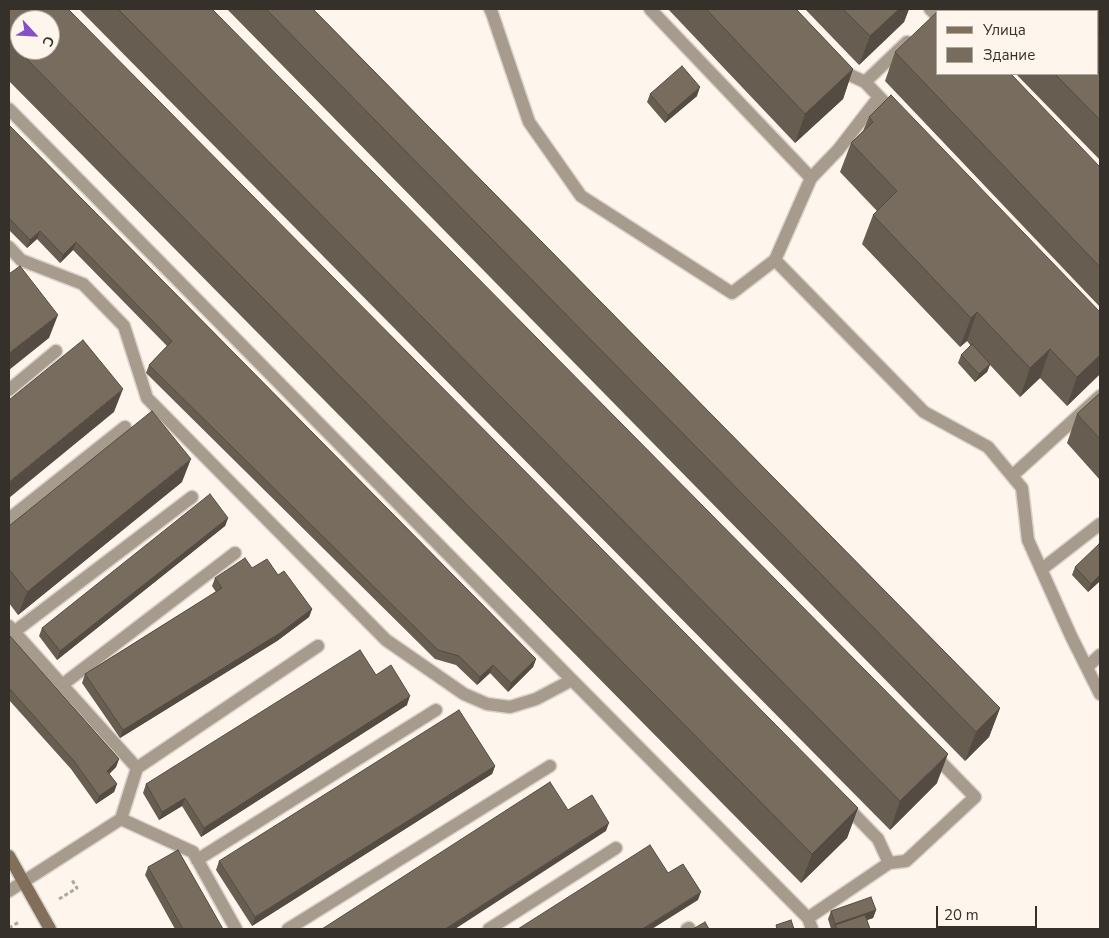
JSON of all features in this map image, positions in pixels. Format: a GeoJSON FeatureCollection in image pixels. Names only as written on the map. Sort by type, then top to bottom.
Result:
{"type":"FeatureCollection","features":[{"type":"Feature","properties":{"kind":"street"},"geometry":{"type":"LineString","coordinates":[[9,856],[50,929]]}},
{"type":"Feature","properties":{"kind":"lane"},"geometry":{"type":"LineString","coordinates":[[490,9],[529,122],[581,196],[732,293],[775,260],[811,178],[838,150],[879,97]]}},
{"type":"Feature","properties":{"kind":"lane"},"geometry":{"type":"LineString","coordinates":[[650,9],[811,178]]}},
{"type":"Feature","properties":{"kind":"lane"},"geometry":{"type":"LineString","coordinates":[[865,82],[914,35]]}},
{"type":"Feature","properties":{"kind":"lane"},"geometry":{"type":"LineString","coordinates":[[825,57],[838,71],[865,82],[893,112]]}},
{"type":"Feature","properties":{"kind":"lane"},"geometry":{"type":"LineString","coordinates":[[9,109],[810,924],[889,863],[906,861],[976,797],[926,748]]}},
{"type":"Feature","properties":{"kind":"lane"},"geometry":{"type":"LineString","coordinates":[[9,247],[21,260],[83,284],[124,326],[147,398],[386,640],[464,694],[488,704],[510,707],[536,699],[572,680]]}},
{"type":"Feature","properties":{"kind":"lane"},"geometry":{"type":"LineString","coordinates":[[775,260],[924,412],[988,447],[1022,488],[1028,540],[1100,694]]}},
{"type":"Feature","properties":{"kind":"lane"},"geometry":{"type":"LineString","coordinates":[[9,390],[56,351]]}},
{"type":"Feature","properties":{"kind":"lane"},"geometry":{"type":"LineString","coordinates":[[1012,476],[1100,396]]}},
{"type":"Feature","properties":{"kind":"lane"},"geometry":{"type":"LineString","coordinates":[[9,519],[125,428]]}},
{"type":"Feature","properties":{"kind":"lane"},"geometry":{"type":"LineString","coordinates":[[138,768],[11,629],[192,497]]}},
{"type":"Feature","properties":{"kind":"lane"},"geometry":{"type":"LineString","coordinates":[[1042,569],[1100,524]]}},
{"type":"Feature","properties":{"kind":"lane"},"geometry":{"type":"LineString","coordinates":[[62,685],[235,553]]}},
{"type":"Feature","properties":{"kind":"lane"},"geometry":{"type":"LineString","coordinates":[[9,891],[120,819],[138,768],[318,646]]}},
{"type":"Feature","properties":{"kind":"lane"},"geometry":{"type":"LineString","coordinates":[[1087,667],[1100,655]]}},
{"type":"Feature","properties":{"kind":"lane"},"geometry":{"type":"LineString","coordinates":[[197,860],[436,710]]}},
{"type":"Feature","properties":{"kind":"lane"},"geometry":{"type":"LineString","coordinates":[[288,929],[550,766]]}},
{"type":"Feature","properties":{"kind":"lane"},"geometry":{"type":"LineString","coordinates":[[836,796],[878,839],[889,863]]}},
{"type":"Feature","properties":{"kind":"lane"},"geometry":{"type":"LineString","coordinates":[[120,819],[193,852],[236,929]]}},
{"type":"Feature","properties":{"kind":"lane"},"geometry":{"type":"LineString","coordinates":[[489,929],[616,848]]}},
{"type":"Feature","properties":{"kind":"building"},"geometry":{"type":"Polygon","coordinates":[[[9,9],[68,9],[858,808],[812,854],[28,60],[60,60],[60,10],[10,10],[10,42],[9,9]]]}},
{"type":"Feature","properties":{"kind":"building"},"geometry":{"type":"Polygon","coordinates":[[[118,9],[212,9],[948,754],[900,801],[118,9]]]}},
{"type":"Feature","properties":{"kind":"building"},"geometry":{"type":"Polygon","coordinates":[[[266,9],[313,9],[1000,708],[976,732],[266,9]]]}},
{"type":"Feature","properties":{"kind":"building"},"geometry":{"type":"Polygon","coordinates":[[[706,9],[796,9],[853,69],[805,114],[706,9]]]}},
{"type":"Feature","properties":{"kind":"building"},"geometry":{"type":"Polygon","coordinates":[[[843,9],[899,9],[870,36],[843,9]]]}},
{"type":"Feature","properties":{"kind":"building"},"geometry":{"type":"Polygon","coordinates":[[[992,9],[1077,10],[994,10],[992,9]]]}},
{"type":"Feature","properties":{"kind":"building"},"geometry":{"type":"Polygon","coordinates":[[[936,13],[936,75],[1012,75],[1100,167],[1100,267],[895,52],[936,13]]]}},
{"type":"Feature","properties":{"kind":"building"},"geometry":{"type":"Polygon","coordinates":[[[1099,33],[1100,34],[1100,120],[1056,75],[1099,75],[1099,33]]]}},
{"type":"Feature","properties":{"kind":"building"},"geometry":{"type":"Polygon","coordinates":[[[682,66],[700,87],[668,115],[650,94],[682,66]]]}},
{"type":"Feature","properties":{"kind":"building"},"geometry":{"type":"Polygon","coordinates":[[[891,95],[1100,312],[1100,355],[1077,377],[1050,349],[1030,368],[977,312],[971,318],[873,215],[897,191],[851,143],[873,122],[869,117],[891,95]]]}},
{"type":"Feature","properties":{"kind":"building"},"geometry":{"type":"Polygon","coordinates":[[[9,125],[536,659],[511,683],[493,665],[480,677],[459,656],[438,650],[149,365],[172,341],[76,242],[63,255],[40,231],[30,240],[9,218],[9,125]]]}},
{"type":"Feature","properties":{"kind":"building"},"geometry":{"type":"Polygon","coordinates":[[[20,266],[58,315],[9,353],[9,274],[20,266]]]}},
{"type":"Feature","properties":{"kind":"building"},"geometry":{"type":"Polygon","coordinates":[[[83,340],[123,389],[9,482],[9,400],[83,340]]]}},
{"type":"Feature","properties":{"kind":"building"},"geometry":{"type":"Polygon","coordinates":[[[972,344],[990,364],[979,374],[961,355],[972,344]]]}},
{"type":"Feature","properties":{"kind":"building"},"geometry":{"type":"Polygon","coordinates":[[[1100,393],[1100,439],[1077,414],[1100,393]]]}},
{"type":"Feature","properties":{"kind":"building"},"geometry":{"type":"Polygon","coordinates":[[[152,411],[191,459],[27,592],[9,569],[9,526],[152,411]]]}},
{"type":"Feature","properties":{"kind":"building"},"geometry":{"type":"Polygon","coordinates":[[[210,494],[228,518],[60,651],[42,628],[210,494]]]}},
{"type":"Feature","properties":{"kind":"building"},"geometry":{"type":"Polygon","coordinates":[[[1099,544],[1100,575],[1091,584],[1075,567],[1099,544]]]}},
{"type":"Feature","properties":{"kind":"building"},"geometry":{"type":"Polygon","coordinates":[[[245,558],[252,568],[267,559],[278,575],[284,571],[312,609],[280,633],[123,730],[85,674],[222,588],[215,578],[245,558]]]}},
{"type":"Feature","properties":{"kind":"building"},"geometry":{"type":"Polygon","coordinates":[[[9,635],[119,759],[107,771],[117,784],[99,796],[74,761],[9,688],[9,635]]]}},
{"type":"Feature","properties":{"kind":"building"},"geometry":{"type":"Polygon","coordinates":[[[360,650],[376,675],[391,665],[410,696],[204,828],[185,798],[162,812],[146,784],[360,650]]]}},
{"type":"Feature","properties":{"kind":"building"},"geometry":{"type":"Polygon","coordinates":[[[459,710],[495,766],[255,917],[219,861],[459,710]]]}},
{"type":"Feature","properties":{"kind":"building"},"geometry":{"type":"Polygon","coordinates":[[[550,782],[568,810],[592,795],[609,823],[445,929],[322,929],[550,782]]]}},
{"type":"Feature","properties":{"kind":"building"},"geometry":{"type":"Polygon","coordinates":[[[650,845],[668,873],[683,864],[701,892],[642,929],[518,929],[650,845]]]}},
{"type":"Feature","properties":{"kind":"building"},"geometry":{"type":"Polygon","coordinates":[[[178,850],[223,929],[183,929],[148,867],[178,850]]]}},
{"type":"Feature","properties":{"kind":"building"},"geometry":{"type":"Polygon","coordinates":[[[871,897],[876,910],[835,924],[831,911],[871,897]]]}},
{"type":"Feature","properties":{"kind":"building"},"geometry":{"type":"Polygon","coordinates":[[[865,915],[870,929],[837,929],[835,925],[865,915]]]}},
{"type":"Feature","properties":{"kind":"building"},"geometry":{"type":"Polygon","coordinates":[[[791,920],[794,929],[777,929],[776,925],[791,920]]]}},
{"type":"Feature","properties":{"kind":"building"},"geometry":{"type":"Polygon","coordinates":[[[705,922],[709,929],[693,929],[705,922]]]}}]}
